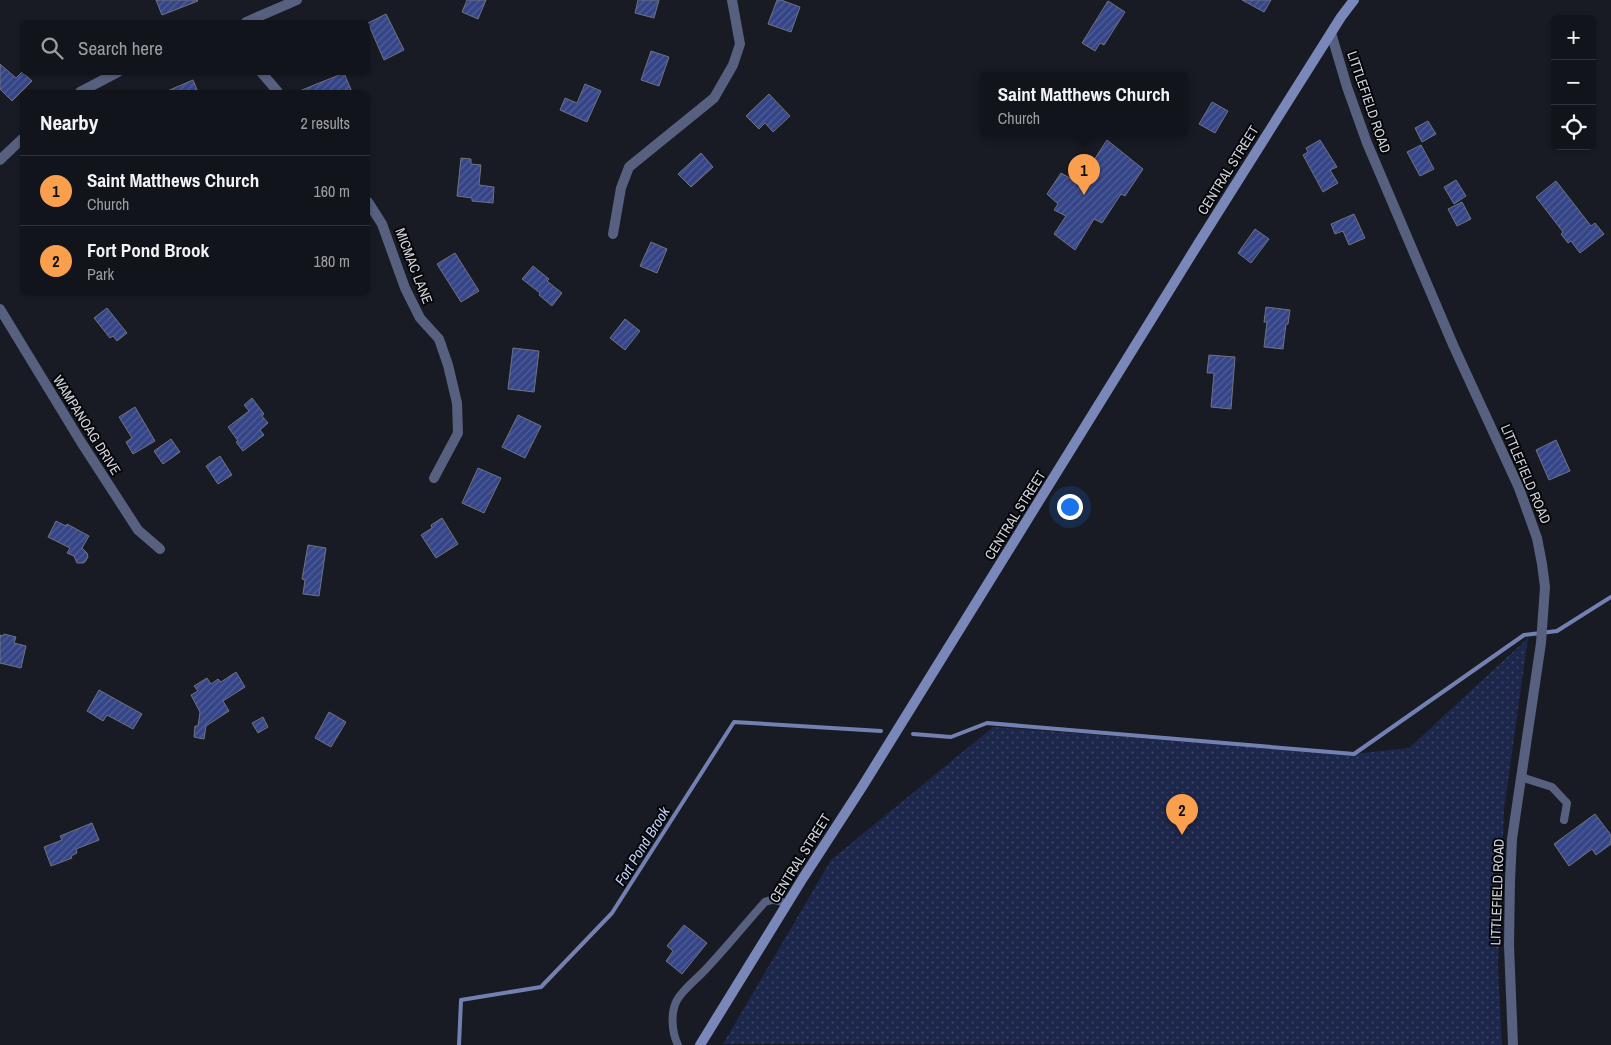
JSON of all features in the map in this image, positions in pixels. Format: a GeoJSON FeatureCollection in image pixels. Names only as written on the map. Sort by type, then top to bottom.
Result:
{"type":"FeatureCollection","features":[{"type":"Feature","properties":{"kind":"street"},"geometry":{"type":"LineString","coordinates":[[251,20],[297,0]]}},
{"type":"Feature","properties":{"kind":"street"},"geometry":{"type":"LineString","coordinates":[[613,234],[621,188],[630,167],[714,98],[732,65],[740,44],[732,0]]}},
{"type":"Feature","properties":{"kind":"street","name":"CENTRAL STREET"},"geometry":{"type":"LineString","coordinates":[[700,1045],[803,878],[867,780],[1203,235],[1331,33],[1354,0]]}},
{"type":"Feature","properties":{"kind":"street","name":"LITTLEFIELD ROAD"},"geometry":{"type":"LineString","coordinates":[[1331,33],[1347,87],[1367,143],[1436,306],[1530,514],[1542,564],[1545,587],[1541,643],[1512,839],[1509,945],[1512,1045]]}},
{"type":"Feature","properties":{"kind":"street"},"geometry":{"type":"LineString","coordinates":[[84,90],[112,75]]}},
{"type":"Feature","properties":{"kind":"street"},"geometry":{"type":"LineString","coordinates":[[264,75],[276,90]]}},
{"type":"Feature","properties":{"kind":"street"},"geometry":{"type":"LineString","coordinates":[[0,159],[20,140]]}},
{"type":"Feature","properties":{"kind":"street","name":"MICMAC LANE"},"geometry":{"type":"LineString","coordinates":[[370,205],[382,224],[404,288],[420,318],[439,339],[448,365],[457,403],[458,433],[434,478]]}},
{"type":"Feature","properties":{"kind":"street","name":"WAMPANOAG DRIVE"},"geometry":{"type":"LineString","coordinates":[[0,309],[81,442],[138,530],[160,549]]}},
{"type":"Feature","properties":{"kind":"lane"},"geometry":{"type":"LineString","coordinates":[[1521,777],[1552,787],[1567,803],[1564,820]]}},
{"type":"Feature","properties":{"kind":"lane"},"geometry":{"type":"LineString","coordinates":[[678,1045],[673,1025],[675,1005],[678,999],[765,902],[778,900],[788,904]]}},
{"type":"Feature","properties":{"kind":"shaded area"},"geometry":{"type":"Polygon","coordinates":[[[1528,638],[1504,810],[1498,966],[1502,1045],[723,1044],[831,860],[993,727],[1354,754],[1409,748],[1528,638]]]}},
{"type":"Feature","properties":{"kind":"building"},"geometry":{"type":"Polygon","coordinates":[[[156,0],[197,0],[198,1],[162,15],[156,0]]]}},
{"type":"Feature","properties":{"kind":"building"},"geometry":{"type":"Polygon","coordinates":[[[467,0],[486,0],[478,19],[462,12],[467,0]]]}},
{"type":"Feature","properties":{"kind":"building"},"geometry":{"type":"Polygon","coordinates":[[[638,0],[659,0],[654,18],[635,13],[638,0]]]}},
{"type":"Feature","properties":{"kind":"building"},"geometry":{"type":"Polygon","coordinates":[[[777,0],[800,7],[791,32],[768,24],[777,0]]]}},
{"type":"Feature","properties":{"kind":"building"},"geometry":{"type":"Polygon","coordinates":[[[1242,0],[1271,0],[1264,12],[1242,0]]]}},
{"type":"Feature","properties":{"kind":"building"},"geometry":{"type":"Polygon","coordinates":[[[1108,1],[1125,12],[1104,45],[1100,43],[1095,51],[1082,43],[1108,1]]]}},
{"type":"Feature","properties":{"kind":"building"},"geometry":{"type":"Polygon","coordinates":[[[386,14],[404,50],[384,60],[370,28],[370,22],[386,14]]]}},
{"type":"Feature","properties":{"kind":"building"},"geometry":{"type":"Polygon","coordinates":[[[651,51],[669,57],[659,86],[641,80],[651,51]]]}},
{"type":"Feature","properties":{"kind":"building"},"geometry":{"type":"Polygon","coordinates":[[[0,64],[16,78],[20,74],[25,75],[32,81],[23,90],[20,90],[20,93],[12,101],[0,89],[0,64]]]}},
{"type":"Feature","properties":{"kind":"building"},"geometry":{"type":"Polygon","coordinates":[[[339,75],[345,75],[351,90],[302,90],[339,75]]]}},
{"type":"Feature","properties":{"kind":"building"},"geometry":{"type":"Polygon","coordinates":[[[193,80],[197,90],[170,90],[193,80]]]}},
{"type":"Feature","properties":{"kind":"building"},"geometry":{"type":"Polygon","coordinates":[[[585,84],[601,91],[587,122],[560,110],[565,98],[577,103],[585,84]]]}},
{"type":"Feature","properties":{"kind":"building"},"geometry":{"type":"Polygon","coordinates":[[[769,94],[790,116],[773,132],[765,123],[759,129],[746,116],[769,94]]]}},
{"type":"Feature","properties":{"kind":"building"},"geometry":{"type":"Polygon","coordinates":[[[1212,102],[1228,111],[1215,133],[1199,124],[1212,102]]]}},
{"type":"Feature","properties":{"kind":"building"},"geometry":{"type":"Polygon","coordinates":[[[1428,121],[1436,134],[1422,142],[1415,128],[1428,121]]]}},
{"type":"Feature","properties":{"kind":"building"},"geometry":{"type":"Polygon","coordinates":[[[1107,140],[1143,169],[1125,196],[1121,194],[1102,223],[1094,219],[1075,250],[1054,234],[1066,216],[1054,210],[1058,204],[1047,194],[1061,173],[1079,183],[1107,140]]]}},
{"type":"Feature","properties":{"kind":"building"},"geometry":{"type":"Polygon","coordinates":[[[1320,140],[1337,167],[1330,170],[1338,183],[1323,192],[1303,155],[1308,152],[1306,148],[1320,140]]]}},
{"type":"Feature","properties":{"kind":"building"},"geometry":{"type":"Polygon","coordinates":[[[1421,145],[1434,169],[1420,176],[1407,152],[1421,145]]]}},
{"type":"Feature","properties":{"kind":"building"},"geometry":{"type":"Polygon","coordinates":[[[701,153],[713,167],[691,187],[678,174],[701,153]]]}},
{"type":"Feature","properties":{"kind":"building"},"geometry":{"type":"Polygon","coordinates":[[[461,158],[471,159],[471,164],[481,165],[479,185],[494,187],[493,203],[472,201],[472,198],[457,196],[461,158]]]}},
{"type":"Feature","properties":{"kind":"building"},"geometry":{"type":"Polygon","coordinates":[[[1456,180],[1466,196],[1454,204],[1444,187],[1456,180]]]}},
{"type":"Feature","properties":{"kind":"building"},"geometry":{"type":"Polygon","coordinates":[[[1556,181],[1591,226],[1595,223],[1604,234],[1580,253],[1571,241],[1568,243],[1561,234],[1563,232],[1536,197],[1556,181]]]}},
{"type":"Feature","properties":{"kind":"building"},"geometry":{"type":"Polygon","coordinates":[[[1462,202],[1471,219],[1457,226],[1448,209],[1462,202]]]}},
{"type":"Feature","properties":{"kind":"building"},"geometry":{"type":"Polygon","coordinates":[[[1354,214],[1365,238],[1349,245],[1343,231],[1335,234],[1331,224],[1354,214]]]}},
{"type":"Feature","properties":{"kind":"building"},"geometry":{"type":"Polygon","coordinates":[[[1255,229],[1269,239],[1251,263],[1238,253],[1255,229]]]}},
{"type":"Feature","properties":{"kind":"building"},"geometry":{"type":"Polygon","coordinates":[[[651,242],[667,249],[657,273],[640,266],[651,242]]]}},
{"type":"Feature","properties":{"kind":"building"},"geometry":{"type":"Polygon","coordinates":[[[455,253],[479,291],[461,302],[437,264],[455,253]]]}},
{"type":"Feature","properties":{"kind":"building"},"geometry":{"type":"Polygon","coordinates":[[[533,266],[562,293],[552,306],[539,295],[540,293],[522,279],[533,266]]]}},
{"type":"Feature","properties":{"kind":"building"},"geometry":{"type":"Polygon","coordinates":[[[1266,307],[1290,310],[1283,349],[1264,347],[1267,322],[1264,322],[1266,307]]]}},
{"type":"Feature","properties":{"kind":"building"},"geometry":{"type":"Polygon","coordinates":[[[107,308],[127,333],[117,341],[113,336],[110,338],[94,318],[107,308]]]}},
{"type":"Feature","properties":{"kind":"building"},"geometry":{"type":"Polygon","coordinates":[[[625,319],[640,331],[625,350],[610,338],[625,319]]]}},
{"type":"Feature","properties":{"kind":"building"},"geometry":{"type":"Polygon","coordinates":[[[513,348],[539,351],[534,392],[508,389],[513,348]]]}},
{"type":"Feature","properties":{"kind":"building"},"geometry":{"type":"Polygon","coordinates":[[[1209,355],[1235,357],[1231,409],[1211,407],[1214,373],[1207,373],[1209,355]]]}},
{"type":"Feature","properties":{"kind":"building"},"geometry":{"type":"Polygon","coordinates":[[[252,398],[268,423],[260,430],[264,435],[243,451],[228,427],[249,411],[244,405],[252,398]]]}},
{"type":"Feature","properties":{"kind":"building"},"geometry":{"type":"Polygon","coordinates":[[[135,407],[155,441],[133,454],[126,442],[132,438],[119,417],[135,407]]]}},
{"type":"Feature","properties":{"kind":"building"},"geometry":{"type":"Polygon","coordinates":[[[518,415],[541,426],[525,458],[502,447],[518,415]]]}},
{"type":"Feature","properties":{"kind":"building"},"geometry":{"type":"Polygon","coordinates":[[[171,439],[180,452],[163,464],[154,451],[171,439]]]}},
{"type":"Feature","properties":{"kind":"building"},"geometry":{"type":"Polygon","coordinates":[[[1556,440],[1570,471],[1549,480],[1536,450],[1556,440]]]}},
{"type":"Feature","properties":{"kind":"building"},"geometry":{"type":"Polygon","coordinates":[[[220,456],[232,475],[218,484],[206,466],[220,456]]]}},
{"type":"Feature","properties":{"kind":"building"},"geometry":{"type":"Polygon","coordinates":[[[478,468],[501,478],[484,513],[462,503],[478,468]]]}},
{"type":"Feature","properties":{"kind":"building"},"geometry":{"type":"Polygon","coordinates":[[[442,518],[458,544],[436,558],[421,535],[442,518]]]}},
{"type":"Feature","properties":{"kind":"building"},"geometry":{"type":"Polygon","coordinates":[[[56,521],[66,526],[67,524],[89,536],[82,548],[88,557],[85,562],[77,563],[74,556],[67,553],[70,548],[48,537],[56,521]]]}},
{"type":"Feature","properties":{"kind":"building"},"geometry":{"type":"Polygon","coordinates":[[[308,545],[326,548],[319,596],[303,594],[305,580],[302,579],[308,545]]]}},
{"type":"Feature","properties":{"kind":"building"},"geometry":{"type":"Polygon","coordinates":[[[4,634],[16,637],[14,643],[26,646],[21,668],[0,663],[0,635],[3,636],[4,634]]]}},
{"type":"Feature","properties":{"kind":"building"},"geometry":{"type":"Polygon","coordinates":[[[236,672],[245,687],[223,701],[229,711],[206,726],[204,739],[194,737],[195,726],[198,726],[200,712],[191,695],[198,691],[194,686],[207,678],[211,684],[218,679],[221,682],[236,672]]]}},
{"type":"Feature","properties":{"kind":"building"},"geometry":{"type":"Polygon","coordinates":[[[99,690],[142,714],[133,729],[107,715],[103,721],[87,711],[99,690]]]}},
{"type":"Feature","properties":{"kind":"building"},"geometry":{"type":"Polygon","coordinates":[[[329,712],[346,722],[331,747],[315,738],[329,712]]]}},
{"type":"Feature","properties":{"kind":"building"},"geometry":{"type":"Polygon","coordinates":[[[263,717],[268,727],[258,733],[252,723],[263,717]]]}},
{"type":"Feature","properties":{"kind":"building"},"geometry":{"type":"Polygon","coordinates":[[[1595,814],[1611,835],[1611,844],[1596,855],[1592,849],[1569,866],[1554,844],[1595,814]]]}},
{"type":"Feature","properties":{"kind":"building"},"geometry":{"type":"Polygon","coordinates":[[[92,823],[99,840],[76,849],[77,853],[71,856],[72,858],[51,866],[44,847],[62,840],[60,836],[92,823]]]}},
{"type":"Feature","properties":{"kind":"building"},"geometry":{"type":"Polygon","coordinates":[[[684,925],[707,943],[682,974],[666,961],[673,951],[667,946],[684,925]]]}},
{"type":"Feature","properties":{"kind":"waterway","name":"Fort Pond Brook"},"geometry":{"type":"LineString","coordinates":[[913,734],[951,737],[987,723],[1354,754],[1524,635],[1557,631],[1611,597]]}},
{"type":"Feature","properties":{"kind":"waterway","name":"Fort Pond Brook"},"geometry":{"type":"LineString","coordinates":[[459,1045],[461,1000],[541,987],[612,913],[734,722],[881,731]]}},
{"type":"Feature","properties":{"kind":"place","name":"Saint Matthews Church"},"geometry":{"type":"Point","coordinates":[1084,195]}},
{"type":"Feature","properties":{"kind":"place","name":"Fort Pond Brook"},"geometry":{"type":"Point","coordinates":[1182,835]}}]}
